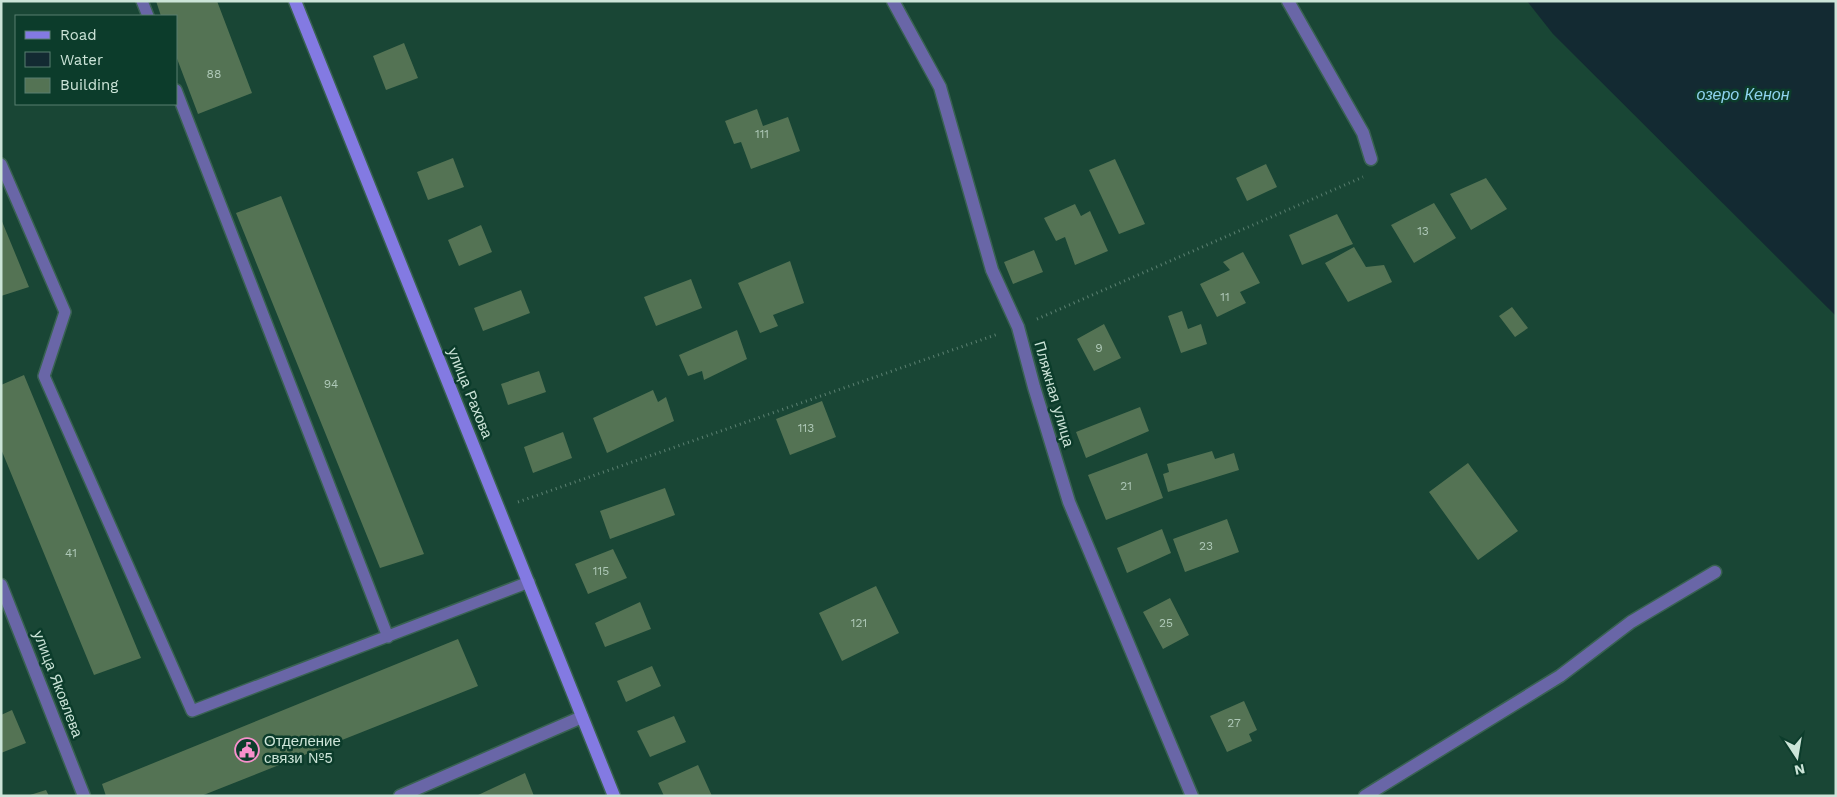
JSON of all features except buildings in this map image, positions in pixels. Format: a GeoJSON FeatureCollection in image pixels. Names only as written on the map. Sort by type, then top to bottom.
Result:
{"type":"FeatureCollection","features":[{"type":"Feature","properties":{"kind":"main road","name":"улица Рахова"},"geometry":{"type":"LineString","coordinates":[[295,1],[530,582],[614,796]]}},
{"type":"Feature","properties":{"kind":"street","name":"Пляжная улица"},"geometry":{"type":"LineString","coordinates":[[893,1],[940,87],[992,270],[1018,327],[1069,502],[1192,796]]}},
{"type":"Feature","properties":{"kind":"street"},"geometry":{"type":"LineString","coordinates":[[1288,1],[1363,132],[1371,159]]}},
{"type":"Feature","properties":{"kind":"street"},"geometry":{"type":"LineString","coordinates":[[1365,796],[1560,676],[1631,622],[1715,572]]}},
{"type":"Feature","properties":{"kind":"street","name":"улица Яковлева"},"geometry":{"type":"LineString","coordinates":[[1,585],[84,796]]}},
{"type":"Feature","properties":{"kind":"street"},"geometry":{"type":"LineString","coordinates":[[400,796],[582,717]]}},
{"type":"Feature","properties":{"kind":"lane"},"geometry":{"type":"LineString","coordinates":[[142,1],[148,15]]}},
{"type":"Feature","properties":{"kind":"lane"},"geometry":{"type":"LineString","coordinates":[[178,95],[388,637]]}},
{"type":"Feature","properties":{"kind":"lane"},"geometry":{"type":"LineString","coordinates":[[1,164],[65,312],[44,376],[192,711],[530,582]]}},
{"type":"Feature","properties":{"kind":"path"},"geometry":{"type":"LineString","coordinates":[[499,509],[1018,327],[1363,178],[1371,159]]}},
{"type":"Feature","properties":{"kind":"water","name":"озеро Кенон"},"geometry":{"type":"Polygon","coordinates":[[[1527,1],[1836,1],[1836,316],[1553,34],[1527,1]]]}},
{"type":"Feature","properties":{"kind":"place","name":"Отделение связи №5"},"geometry":{"type":"Point","coordinates":[247,750]}}]}
